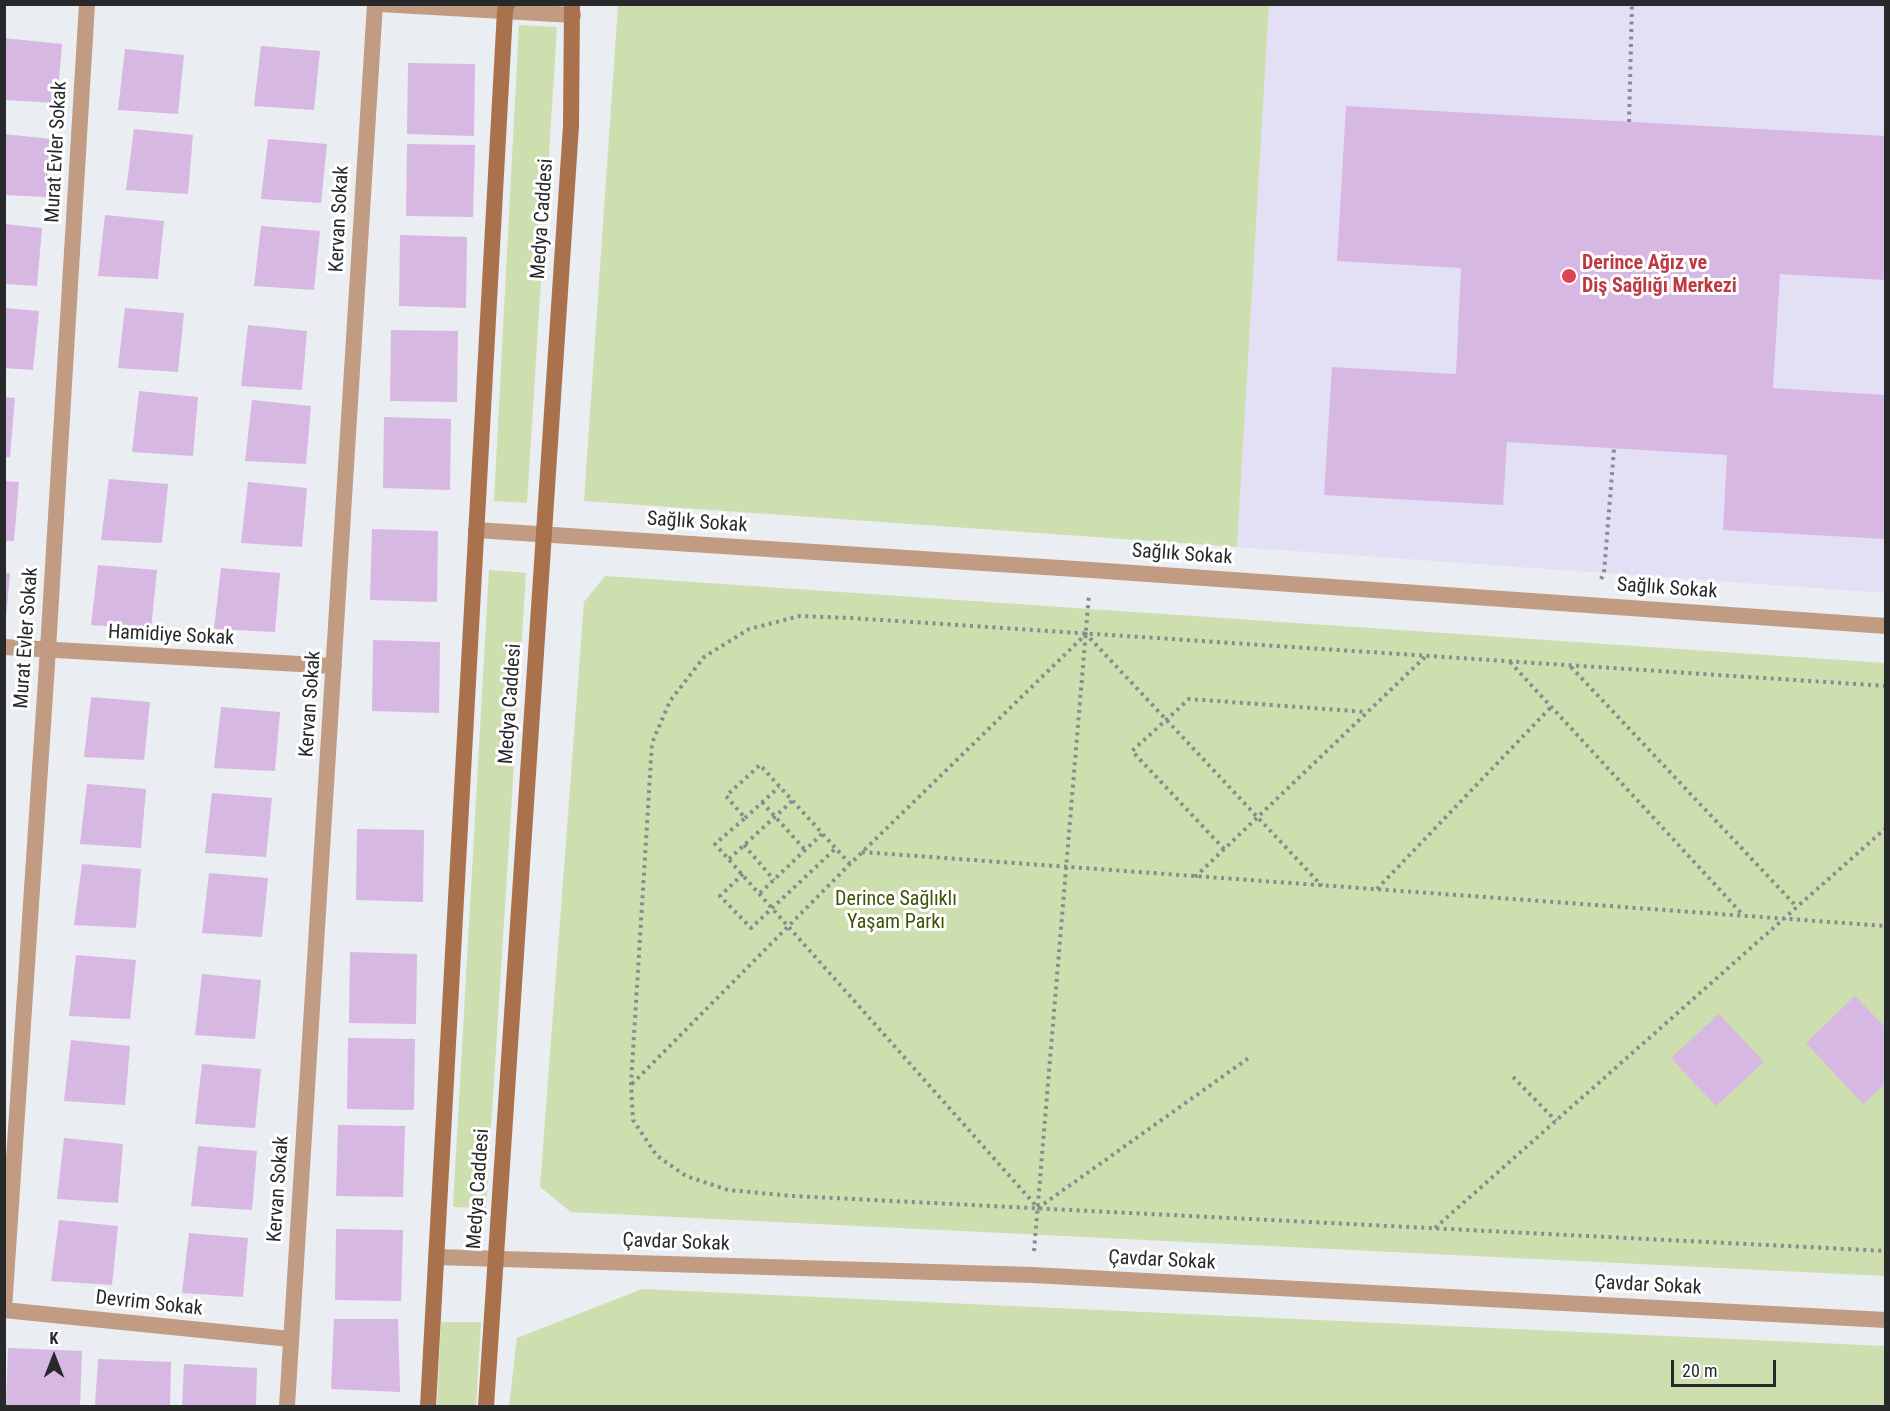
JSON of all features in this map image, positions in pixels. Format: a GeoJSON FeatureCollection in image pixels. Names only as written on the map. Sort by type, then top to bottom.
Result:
{"type":"FeatureCollection","features":[{"type":"Feature","properties":{"kind":"main road","name":"Medya Caddesi"},"geometry":{"type":"LineString","coordinates":[[428,1407],[506,8]]}},
{"type":"Feature","properties":{"kind":"main road","name":"Medya Caddesi"},"geometry":{"type":"LineString","coordinates":[[486,1407],[570,126],[573,10]]}},
{"type":"Feature","properties":{"kind":"street","name":"Murat Evler Sokak"},"geometry":{"type":"LineString","coordinates":[[4,1310],[48,649],[87,4]]}},
{"type":"Feature","properties":{"kind":"street","name":"Kervan Sokak"},"geometry":{"type":"LineString","coordinates":[[286,1407],[375,4]]}},
{"type":"Feature","properties":{"kind":"street"},"geometry":{"type":"LineString","coordinates":[[380,4],[573,10]]}},
{"type":"Feature","properties":{"kind":"street","name":"Sağlık Sokak"},"geometry":{"type":"LineString","coordinates":[[476,530],[1091,570],[1886,626]]}},
{"type":"Feature","properties":{"kind":"street","name":"Hamidiye Sokak"},"geometry":{"type":"LineString","coordinates":[[4,647],[334,666]]}},
{"type":"Feature","properties":{"kind":"street","name":"Çavdar Sokak"},"geometry":{"type":"LineString","coordinates":[[436,1257],[1032,1275],[1886,1320]]}},
{"type":"Feature","properties":{"kind":"street","name":"Devrim Sokak"},"geometry":{"type":"LineString","coordinates":[[4,1310],[290,1339]]}},
{"type":"Feature","properties":{"kind":"path"},"geometry":{"type":"LineString","coordinates":[[1629,122],[1632,4]]}},
{"type":"Feature","properties":{"kind":"path"},"geometry":{"type":"LineString","coordinates":[[1587,604],[1604,573],[1614,449]]}},
{"type":"Feature","properties":{"kind":"path"},"geometry":{"type":"LineString","coordinates":[[1032,1275],[1091,570]]}},
{"type":"Feature","properties":{"kind":"path"},"geometry":{"type":"LineString","coordinates":[[1886,686],[800,616],[749,629],[704,657],[670,701],[652,743],[631,1084],[633,1120],[657,1156],[686,1176],[728,1190],[793,1196],[1886,1251]]}},
{"type":"Feature","properties":{"kind":"path"},"geometry":{"type":"LineString","coordinates":[[1086,634],[1322,886]]}},
{"type":"Feature","properties":{"kind":"path"},"geometry":{"type":"LineString","coordinates":[[631,1084],[862,852],[1086,634]]}},
{"type":"Feature","properties":{"kind":"path"},"geometry":{"type":"LineString","coordinates":[[1195,877],[1426,656]]}},
{"type":"Feature","properties":{"kind":"path"},"geometry":{"type":"LineString","coordinates":[[1510,662],[1743,915]]}},
{"type":"Feature","properties":{"kind":"path"},"geometry":{"type":"LineString","coordinates":[[1571,666],[1797,907]]}},
{"type":"Feature","properties":{"kind":"path"},"geometry":{"type":"LineString","coordinates":[[1224,849],[1132,751],[1189,699],[1367,712]]}},
{"type":"Feature","properties":{"kind":"path"},"geometry":{"type":"LineString","coordinates":[[1376,889],[1551,707]]}},
{"type":"Feature","properties":{"kind":"path"},"geometry":{"type":"LineString","coordinates":[[745,818],[726,796],[760,765],[850,864]]}},
{"type":"Feature","properties":{"kind":"path"},"geometry":{"type":"LineString","coordinates":[[779,787],[715,844],[1038,1208]]}},
{"type":"Feature","properties":{"kind":"path"},"geometry":{"type":"LineString","coordinates":[[729,859],[792,801]]}},
{"type":"Feature","properties":{"kind":"path"},"geometry":{"type":"LineString","coordinates":[[762,802],[806,850]]}},
{"type":"Feature","properties":{"kind":"path"},"geometry":{"type":"LineString","coordinates":[[1435,1229],[1886,828]]}},
{"type":"Feature","properties":{"kind":"path"},"geometry":{"type":"LineString","coordinates":[[760,893],[822,834]]}},
{"type":"Feature","properties":{"kind":"path"},"geometry":{"type":"LineString","coordinates":[[744,845],[774,879]]}},
{"type":"Feature","properties":{"kind":"path"},"geometry":{"type":"LineString","coordinates":[[743,874],[720,896],[751,928],[836,849]]}},
{"type":"Feature","properties":{"kind":"path"},"geometry":{"type":"LineString","coordinates":[[862,852],[1886,926]]}},
{"type":"Feature","properties":{"kind":"path"},"geometry":{"type":"LineString","coordinates":[[1038,1208],[1250,1057]]}},
{"type":"Feature","properties":{"kind":"path"},"geometry":{"type":"LineString","coordinates":[[1513,1077],[1556,1121]]}},
{"type":"Feature","properties":{"kind":"shaded area","name":"Derince Ağız ve Diş Sağlığı Merkezi"},"geometry":{"type":"Polygon","coordinates":[[[1269,5],[1885,5],[1885,593],[1237,547],[1269,5]]]}},
{"type":"Feature","properties":{"kind":"green space"},"geometry":{"type":"Polygon","coordinates":[[[618,5],[1269,5],[1237,547],[584,501],[618,5]]]}},
{"type":"Feature","properties":{"kind":"green space"},"geometry":{"type":"Polygon","coordinates":[[[519,25],[557,27],[527,503],[494,501],[519,25]]]}},
{"type":"Feature","properties":{"kind":"green space"},"geometry":{"type":"Polygon","coordinates":[[[489,570],[526,573],[486,1208],[453,1207],[489,570]]]}},
{"type":"Feature","properties":{"kind":"green space","name":"Derince Sağlıklı Yaşam Parkı"},"geometry":{"type":"Polygon","coordinates":[[[605,576],[1885,663],[1885,1276],[571,1212],[540,1187],[584,602],[605,576]]]}},
{"type":"Feature","properties":{"kind":"green space"},"geometry":{"type":"Polygon","coordinates":[[[642,1289],[1885,1346],[1885,1406],[509,1406],[517,1338],[642,1289]]]}},
{"type":"Feature","properties":{"kind":"green space"},"geometry":{"type":"Polygon","coordinates":[[[441,1322],[481,1322],[476,1406],[437,1406],[441,1322]]]}},
{"type":"Feature","properties":{"kind":"building"},"geometry":{"type":"Polygon","coordinates":[[[4,38],[62,44],[57,103],[4,100],[4,38]]]}},
{"type":"Feature","properties":{"kind":"building"},"geometry":{"type":"Polygon","coordinates":[[[261,46],[320,51],[314,110],[254,106],[261,46]]]}},
{"type":"Feature","properties":{"kind":"building"},"geometry":{"type":"Polygon","coordinates":[[[125,49],[184,55],[178,114],[118,110],[125,49]]]}},
{"type":"Feature","properties":{"kind":"building"},"geometry":{"type":"Polygon","coordinates":[[[408,63],[475,64],[474,136],[407,134],[408,63]]]}},
{"type":"Feature","properties":{"kind":"building"},"geometry":{"type":"Polygon","coordinates":[[[1346,106],[1886,136],[1886,280],[1780,274],[1773,388],[1886,395],[1886,539],[1723,530],[1727,455],[1507,442],[1503,505],[1324,495],[1332,367],[1456,374],[1461,268],[1337,261],[1346,106]]]}},
{"type":"Feature","properties":{"kind":"building"},"geometry":{"type":"Polygon","coordinates":[[[134,129],[193,135],[188,194],[126,190],[134,129]]]}},
{"type":"Feature","properties":{"kind":"building"},"geometry":{"type":"Polygon","coordinates":[[[4,134],[51,139],[46,197],[4,195],[4,134]]]}},
{"type":"Feature","properties":{"kind":"building"},"geometry":{"type":"Polygon","coordinates":[[[268,139],[327,144],[321,203],[261,199],[268,139]]]}},
{"type":"Feature","properties":{"kind":"building"},"geometry":{"type":"Polygon","coordinates":[[[407,144],[475,145],[473,217],[406,216],[407,144]]]}},
{"type":"Feature","properties":{"kind":"building"},"geometry":{"type":"Polygon","coordinates":[[[105,215],[164,221],[158,279],[98,276],[105,215]]]}},
{"type":"Feature","properties":{"kind":"building"},"geometry":{"type":"Polygon","coordinates":[[[4,224],[42,228],[37,286],[4,284],[4,224]]]}},
{"type":"Feature","properties":{"kind":"building"},"geometry":{"type":"Polygon","coordinates":[[[261,226],[320,231],[314,290],[254,286],[261,226]]]}},
{"type":"Feature","properties":{"kind":"building"},"geometry":{"type":"Polygon","coordinates":[[[400,235],[467,237],[466,308],[399,306],[400,235]]]}},
{"type":"Feature","properties":{"kind":"building"},"geometry":{"type":"Polygon","coordinates":[[[4,308],[39,311],[33,370],[4,368],[4,308]]]}},
{"type":"Feature","properties":{"kind":"building"},"geometry":{"type":"Polygon","coordinates":[[[125,308],[184,313],[178,372],[118,368],[125,308]]]}},
{"type":"Feature","properties":{"kind":"building"},"geometry":{"type":"Polygon","coordinates":[[[248,325],[307,331],[302,390],[241,386],[248,325]]]}},
{"type":"Feature","properties":{"kind":"building"},"geometry":{"type":"Polygon","coordinates":[[[391,330],[458,331],[457,402],[390,401],[391,330]]]}},
{"type":"Feature","properties":{"kind":"building"},"geometry":{"type":"Polygon","coordinates":[[[139,391],[198,397],[193,456],[132,452],[139,391]]]}},
{"type":"Feature","properties":{"kind":"building"},"geometry":{"type":"Polygon","coordinates":[[[4,397],[15,398],[10,457],[4,457],[4,397]]]}},
{"type":"Feature","properties":{"kind":"building"},"geometry":{"type":"Polygon","coordinates":[[[252,400],[311,406],[306,464],[245,461],[252,400]]]}},
{"type":"Feature","properties":{"kind":"building"},"geometry":{"type":"Polygon","coordinates":[[[384,417],[451,419],[450,490],[383,488],[384,417]]]}},
{"type":"Feature","properties":{"kind":"building"},"geometry":{"type":"Polygon","coordinates":[[[109,479],[168,484],[162,543],[101,540],[109,479]]]}},
{"type":"Feature","properties":{"kind":"building"},"geometry":{"type":"Polygon","coordinates":[[[4,481],[19,482],[14,541],[4,541],[4,481]]]}},
{"type":"Feature","properties":{"kind":"building"},"geometry":{"type":"Polygon","coordinates":[[[248,482],[307,488],[302,547],[241,543],[248,482]]]}},
{"type":"Feature","properties":{"kind":"building"},"geometry":{"type":"Polygon","coordinates":[[[372,529],[438,531],[437,602],[370,600],[372,529]]]}},
{"type":"Feature","properties":{"kind":"building"},"geometry":{"type":"Polygon","coordinates":[[[98,565],[157,570],[151,629],[91,625],[98,565]]]}},
{"type":"Feature","properties":{"kind":"building"},"geometry":{"type":"Polygon","coordinates":[[[221,568],[280,573],[275,632],[214,629],[221,568]]]}},
{"type":"Feature","properties":{"kind":"building"},"geometry":{"type":"Polygon","coordinates":[[[4,573],[10,573],[6,618],[4,618],[4,573]]]}},
{"type":"Feature","properties":{"kind":"building"},"geometry":{"type":"Polygon","coordinates":[[[373,640],[440,642],[439,713],[372,711],[373,640]]]}},
{"type":"Feature","properties":{"kind":"building"},"geometry":{"type":"Polygon","coordinates":[[[91,697],[150,702],[144,760],[84,757],[91,697]]]}},
{"type":"Feature","properties":{"kind":"building"},"geometry":{"type":"Polygon","coordinates":[[[221,707],[280,712],[275,771],[214,768],[221,707]]]}},
{"type":"Feature","properties":{"kind":"building"},"geometry":{"type":"Polygon","coordinates":[[[87,784],[146,789],[141,848],[80,844],[87,784]]]}},
{"type":"Feature","properties":{"kind":"building"},"geometry":{"type":"Polygon","coordinates":[[[212,793],[272,798],[266,857],[205,853],[212,793]]]}},
{"type":"Feature","properties":{"kind":"building"},"geometry":{"type":"Polygon","coordinates":[[[357,829],[424,830],[423,902],[356,900],[357,829]]]}},
{"type":"Feature","properties":{"kind":"building"},"geometry":{"type":"Polygon","coordinates":[[[82,864],[141,869],[136,928],[74,925],[82,864]]]}},
{"type":"Feature","properties":{"kind":"building"},"geometry":{"type":"Polygon","coordinates":[[[209,873],[268,878],[262,937],[202,933],[209,873]]]}},
{"type":"Feature","properties":{"kind":"building"},"geometry":{"type":"Polygon","coordinates":[[[350,952],[417,954],[416,1024],[349,1023],[350,952]]]}},
{"type":"Feature","properties":{"kind":"building"},"geometry":{"type":"Polygon","coordinates":[[[76,955],[136,960],[130,1019],[69,1016],[76,955]]]}},
{"type":"Feature","properties":{"kind":"building"},"geometry":{"type":"Polygon","coordinates":[[[202,974],[261,980],[255,1039],[195,1035],[202,974]]]}},
{"type":"Feature","properties":{"kind":"building"},"geometry":{"type":"Polygon","coordinates":[[[1855,996],[1886,1028],[1886,1083],[1863,1104],[1806,1043],[1855,996]]]}},
{"type":"Feature","properties":{"kind":"building"},"geometry":{"type":"Polygon","coordinates":[[[1719,1014],[1764,1062],[1716,1106],[1671,1058],[1719,1014]]]}},
{"type":"Feature","properties":{"kind":"building"},"geometry":{"type":"Polygon","coordinates":[[[348,1038],[415,1039],[414,1110],[347,1109],[348,1038]]]}},
{"type":"Feature","properties":{"kind":"building"},"geometry":{"type":"Polygon","coordinates":[[[71,1040],[130,1046],[125,1105],[64,1101],[71,1040]]]}},
{"type":"Feature","properties":{"kind":"building"},"geometry":{"type":"Polygon","coordinates":[[[202,1064],[261,1069],[255,1128],[195,1124],[202,1064]]]}},
{"type":"Feature","properties":{"kind":"building"},"geometry":{"type":"Polygon","coordinates":[[[338,1125],[405,1126],[403,1197],[336,1196],[338,1125]]]}},
{"type":"Feature","properties":{"kind":"building"},"geometry":{"type":"Polygon","coordinates":[[[64,1138],[123,1144],[118,1203],[57,1199],[64,1138]]]}},
{"type":"Feature","properties":{"kind":"building"},"geometry":{"type":"Polygon","coordinates":[[[198,1146],[257,1151],[252,1210],[191,1206],[198,1146]]]}},
{"type":"Feature","properties":{"kind":"building"},"geometry":{"type":"Polygon","coordinates":[[[59,1220],[118,1226],[112,1285],[51,1281],[59,1220]]]}},
{"type":"Feature","properties":{"kind":"building"},"geometry":{"type":"Polygon","coordinates":[[[336,1229],[403,1230],[401,1301],[335,1300],[336,1229]]]}},
{"type":"Feature","properties":{"kind":"building"},"geometry":{"type":"Polygon","coordinates":[[[189,1233],[248,1238],[243,1297],[182,1293],[189,1233]]]}},
{"type":"Feature","properties":{"kind":"building"},"geometry":{"type":"Polygon","coordinates":[[[334,1319],[398,1319],[400,1392],[331,1389],[334,1319]]]}},
{"type":"Feature","properties":{"kind":"building"},"geometry":{"type":"Polygon","coordinates":[[[8,1348],[82,1351],[80,1406],[6,1406],[8,1348]]]}},
{"type":"Feature","properties":{"kind":"building"},"geometry":{"type":"Polygon","coordinates":[[[98,1359],[171,1362],[170,1406],[95,1406],[98,1359]]]}},
{"type":"Feature","properties":{"kind":"building"},"geometry":{"type":"Polygon","coordinates":[[[184,1364],[257,1368],[256,1406],[182,1406],[184,1364]]]}},
{"type":"Feature","properties":{"kind":"place","name":"Derince Ağız ve Diş Sağlığı Merkezi"},"geometry":{"type":"Point","coordinates":[1569,276]}}]}
